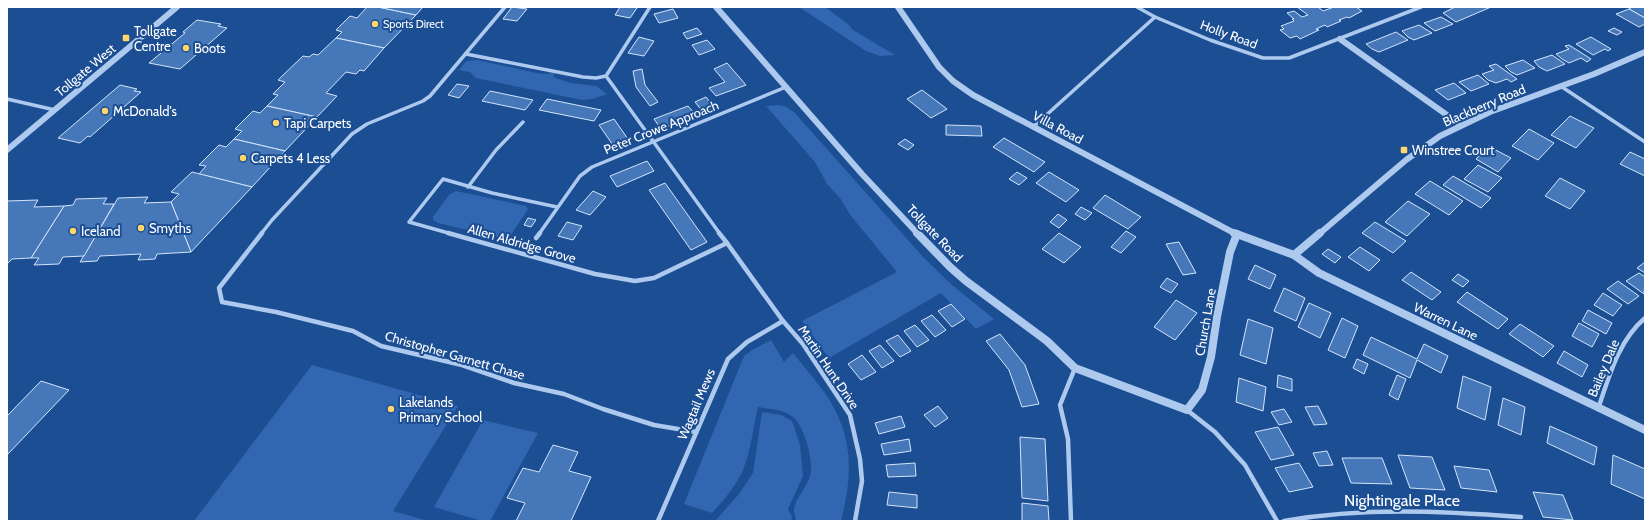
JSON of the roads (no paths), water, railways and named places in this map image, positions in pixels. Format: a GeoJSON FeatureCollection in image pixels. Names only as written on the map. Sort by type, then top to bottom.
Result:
{"type":"FeatureCollection","features":[{"type":"Feature","properties":{"kind":"street","name":"Tollgate West"},"geometry":{"type":"LineString","coordinates":[[7,150],[178,7]]}},
{"type":"Feature","properties":{"kind":"street","name":"Christopher Garnett Chase"},"geometry":{"type":"LineString","coordinates":[[505,7],[430,96],[423,101],[367,124],[352,134],[272,220],[219,288],[222,302],[276,312],[353,331],[381,346],[462,365],[514,382],[564,394],[603,409],[654,424],[696,432]]}},
{"type":"Feature","properties":{"kind":"street"},"geometry":{"type":"LineString","coordinates":[[466,54],[583,77],[596,78],[606,76],[650,7]]}},
{"type":"Feature","properties":{"kind":"street","name":"Tollgate Road"},"geometry":{"type":"LineString","coordinates":[[716,7],[862,174],[950,267],[966,281],[1047,341],[1075,368],[1187,410]]}},
{"type":"Feature","properties":{"kind":"street","name":"Villa Road"},"geometry":{"type":"LineString","coordinates":[[898,7],[933,59],[953,81],[973,95],[1237,234]]}},
{"type":"Feature","properties":{"kind":"street","name":"Holly Road"},"geometry":{"type":"LineString","coordinates":[[1137,7],[1155,17],[1210,40],[1262,58],[1289,58],[1421,7]]}},
{"type":"Feature","properties":{"kind":"street"},"geometry":{"type":"LineString","coordinates":[[1033,127],[1155,17]]}},
{"type":"Feature","properties":{"kind":"street"},"geometry":{"type":"LineString","coordinates":[[1340,39],[1460,125]]}},
{"type":"Feature","properties":{"kind":"street","name":"Blackberry Road"},"geometry":{"type":"LineString","coordinates":[[1294,255],[1406,159],[1439,137],[1460,125],[1502,108],[1562,87],[1645,52]]}},
{"type":"Feature","properties":{"kind":"street","name":"Martin Hunt Drive"},"geometry":{"type":"LineString","coordinates":[[606,76],[783,321],[803,344],[850,415],[860,459],[862,481],[855,521]]}},
{"type":"Feature","properties":{"kind":"street","name":"Peter Crowe Approach"},"geometry":{"type":"LineString","coordinates":[[536,238],[557,206],[580,176],[592,166],[786,87]]}},
{"type":"Feature","properties":{"kind":"street"},"geometry":{"type":"LineString","coordinates":[[1562,87],[1645,142]]}},
{"type":"Feature","properties":{"kind":"street"},"geometry":{"type":"LineString","coordinates":[[7,99],[55,110]]}},
{"type":"Feature","properties":{"kind":"street"},"geometry":{"type":"LineString","coordinates":[[468,187],[496,150],[524,122]]}},
{"type":"Feature","properties":{"kind":"street","name":"Allen Aldridge Grove"},"geometry":{"type":"LineString","coordinates":[[557,206],[492,194],[443,178],[409,222],[552,263],[601,275],[635,281],[654,278],[727,243]]}},
{"type":"Feature","properties":{"kind":"street","name":"Warren Lane"},"geometry":{"type":"LineString","coordinates":[[1237,234],[1294,255],[1319,273],[1598,409],[1645,430]]}},
{"type":"Feature","properties":{"kind":"street","name":"Church Lane"},"geometry":{"type":"LineString","coordinates":[[1187,410],[1202,390],[1212,357],[1217,317],[1230,252],[1237,234]]}},
{"type":"Feature","properties":{"kind":"street","name":"Bailey Dale"},"geometry":{"type":"LineString","coordinates":[[1598,409],[1621,347],[1640,321],[1645,318]]}},
{"type":"Feature","properties":{"kind":"street","name":"Wagtail Mews"},"geometry":{"type":"LineString","coordinates":[[658,521],[728,359],[733,352],[744,344],[783,321]]}},
{"type":"Feature","properties":{"kind":"street"},"geometry":{"type":"LineString","coordinates":[[1071,521],[1068,439],[1060,405],[1075,368]]}},
{"type":"Feature","properties":{"kind":"street"},"geometry":{"type":"LineString","coordinates":[[1187,410],[1215,432],[1245,465],[1276,521]]}},
{"type":"Feature","properties":{"kind":"street","name":"Nightingale Place"},"geometry":{"type":"LineString","coordinates":[[1284,521],[1309,516],[1382,510],[1443,511],[1521,517]]}},
{"type":"Feature","properties":{"kind":"place","name":"Sports Direct"},"geometry":{"type":"Point","coordinates":[375,24]}},
{"type":"Feature","properties":{"kind":"place","name":"Tollgate Centre"},"geometry":{"type":"Point","coordinates":[126,38]}},
{"type":"Feature","properties":{"kind":"place","name":"Boots"},"geometry":{"type":"Point","coordinates":[186,48]}},
{"type":"Feature","properties":{"kind":"place","name":"McDonald's"},"geometry":{"type":"Point","coordinates":[105,111]}},
{"type":"Feature","properties":{"kind":"place","name":"Tapi Carpets"},"geometry":{"type":"Point","coordinates":[276,123]}},
{"type":"Feature","properties":{"kind":"place","name":"Winstree Court"},"geometry":{"type":"Point","coordinates":[1404,150]}},
{"type":"Feature","properties":{"kind":"place","name":"Carpets 4 Less"},"geometry":{"type":"Point","coordinates":[243,158]}},
{"type":"Feature","properties":{"kind":"place","name":"Smyths"},"geometry":{"type":"Point","coordinates":[141,228]}},
{"type":"Feature","properties":{"kind":"place","name":"Iceland"},"geometry":{"type":"Point","coordinates":[73,231]}},
{"type":"Feature","properties":{"kind":"place","name":"Lakelands Primary School"},"geometry":{"type":"Point","coordinates":[391,409]}}]}
